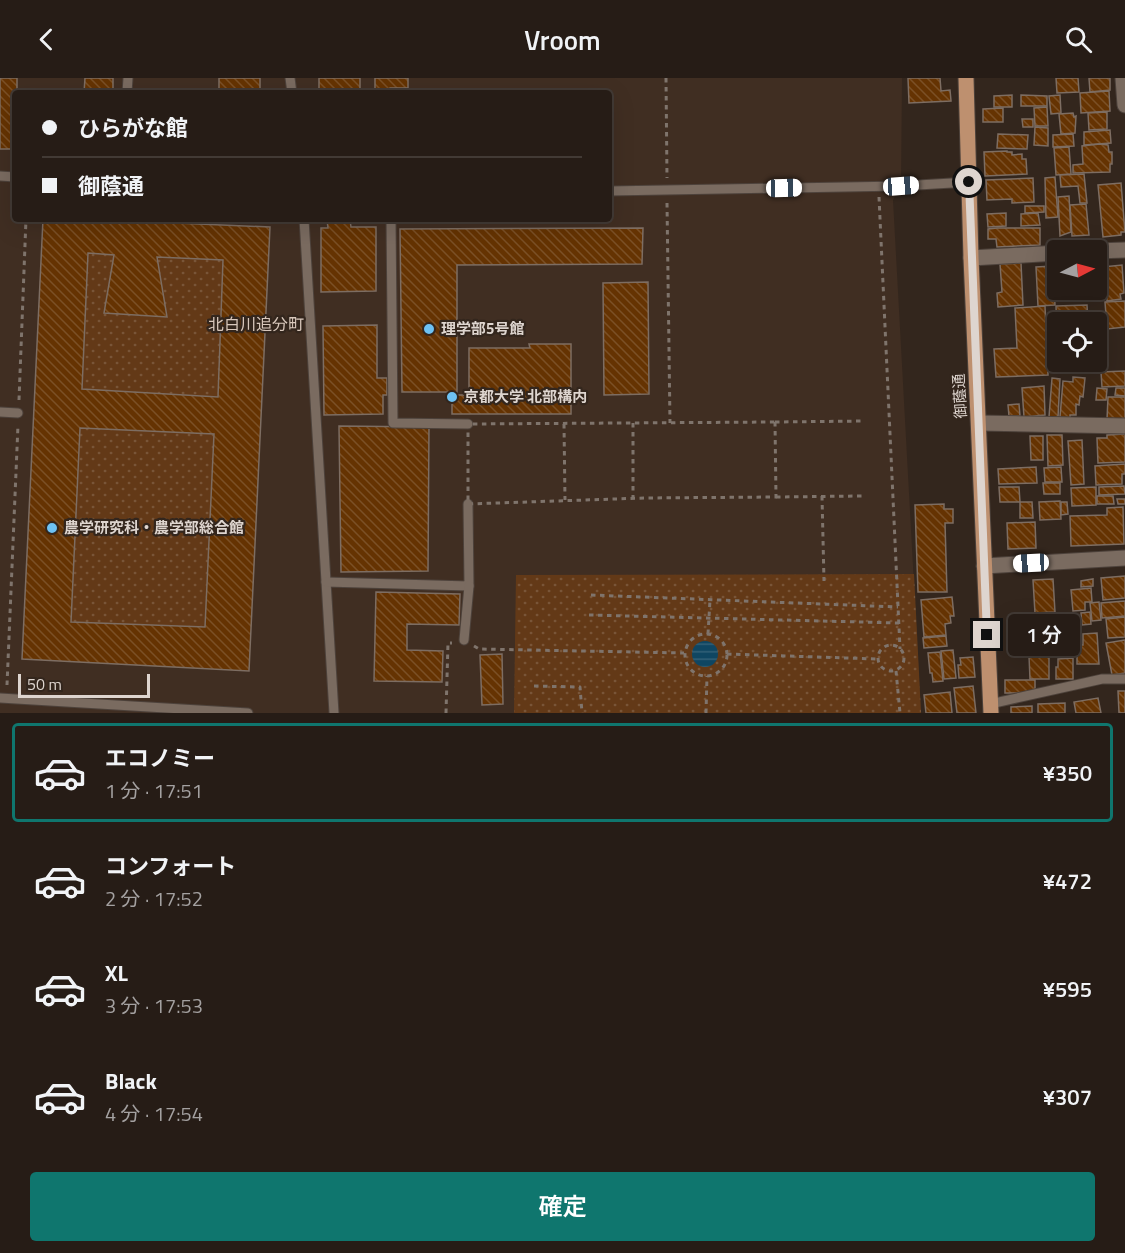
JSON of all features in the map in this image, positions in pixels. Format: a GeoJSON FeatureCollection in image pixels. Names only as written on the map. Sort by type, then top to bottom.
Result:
{"type":"FeatureCollection","features":[{"type":"Feature","properties":{"kind":"main road","name":"御蔭通"},"geometry":{"type":"LineString","coordinates":[[966,78],[971,258],[991,709]]}},
{"type":"Feature","properties":{"kind":"street"},"geometry":{"type":"LineString","coordinates":[[1123,78],[1125,105]]}},
{"type":"Feature","properties":{"kind":"street"},"geometry":{"type":"LineString","coordinates":[[1107,251],[1125,250]]}},
{"type":"Feature","properties":{"kind":"street"},"geometry":{"type":"LineString","coordinates":[[971,258],[1047,254]]}},
{"type":"Feature","properties":{"kind":"street"},"geometry":{"type":"LineString","coordinates":[[979,423],[1125,426]]}},
{"type":"Feature","properties":{"kind":"street"},"geometry":{"type":"LineString","coordinates":[[984,566],[1125,558]]}},
{"type":"Feature","properties":{"kind":"lane"},"geometry":{"type":"LineString","coordinates":[[612,191],[878,187],[969,182]]}},
{"type":"Feature","properties":{"kind":"lane"},"geometry":{"type":"LineString","coordinates":[[303,222],[334,713]]}},
{"type":"Feature","properties":{"kind":"lane"},"geometry":{"type":"LineString","coordinates":[[391,222],[393,423],[468,424]]}},
{"type":"Feature","properties":{"kind":"lane"},"geometry":{"type":"LineString","coordinates":[[0,412],[18,413]]}},
{"type":"Feature","properties":{"kind":"lane"},"geometry":{"type":"LineString","coordinates":[[464,640],[469,586],[468,504]]}},
{"type":"Feature","properties":{"kind":"lane"},"geometry":{"type":"LineString","coordinates":[[326,582],[469,586]]}},
{"type":"Feature","properties":{"kind":"lane"},"geometry":{"type":"LineString","coordinates":[[991,709],[1102,679],[1125,679]]}},
{"type":"Feature","properties":{"kind":"lane"},"geometry":{"type":"LineString","coordinates":[[3,698],[248,713]]}},
{"type":"Feature","properties":{"kind":"path"},"geometry":{"type":"LineString","coordinates":[[666,78],[669,423]]}},
{"type":"Feature","properties":{"kind":"path"},"geometry":{"type":"LineString","coordinates":[[878,187],[900,649],[904,661],[896,670],[900,713]]}},
{"type":"Feature","properties":{"kind":"path"},"geometry":{"type":"LineString","coordinates":[[3,698],[26,222]]}},
{"type":"Feature","properties":{"kind":"path"},"geometry":{"type":"LineString","coordinates":[[862,496],[468,504],[468,424],[865,421]]}},
{"type":"Feature","properties":{"kind":"path"},"geometry":{"type":"LineString","coordinates":[[775,422],[776,497]]}},
{"type":"Feature","properties":{"kind":"path"},"geometry":{"type":"LineString","coordinates":[[633,423],[633,499]]}},
{"type":"Feature","properties":{"kind":"path"},"geometry":{"type":"LineString","coordinates":[[564,424],[565,501]]}},
{"type":"Feature","properties":{"kind":"path"},"geometry":{"type":"LineString","coordinates":[[822,496],[824,581]]}},
{"type":"Feature","properties":{"kind":"path"},"geometry":{"type":"LineString","coordinates":[[591,595],[898,607]]}},
{"type":"Feature","properties":{"kind":"path"},"geometry":{"type":"LineString","coordinates":[[708,634],[710,600]]}},
{"type":"Feature","properties":{"kind":"path"},"geometry":{"type":"LineString","coordinates":[[589,615],[899,623]]}},
{"type":"Feature","properties":{"kind":"path"},"geometry":{"type":"LineString","coordinates":[[708,634],[720,639],[727,654],[725,665],[707,676],[700,675],[688,667],[684,653],[690,640],[695,636],[708,634]]}},
{"type":"Feature","properties":{"kind":"path"},"geometry":{"type":"LineString","coordinates":[[446,713],[448,643],[464,640],[480,650],[684,653]]}},
{"type":"Feature","properties":{"kind":"path"},"geometry":{"type":"LineString","coordinates":[[896,670],[884,669],[878,663],[878,659],[880,650],[888,645],[900,649]]}},
{"type":"Feature","properties":{"kind":"path"},"geometry":{"type":"LineString","coordinates":[[727,654],[878,659]]}},
{"type":"Feature","properties":{"kind":"path"},"geometry":{"type":"LineString","coordinates":[[706,713],[707,676]]}},
{"type":"Feature","properties":{"kind":"path"},"geometry":{"type":"LineString","coordinates":[[534,686],[580,687],[582,713]]}},
{"type":"Feature","properties":{"kind":"shaded area","name":"京都大学 北部構内"},"geometry":{"type":"Polygon","coordinates":[[[0,78],[902,78],[901,186],[893,200],[921,713],[0,713],[0,78]]]}},
{"type":"Feature","properties":{"kind":"shaded area"},"geometry":{"type":"Polygon","coordinates":[[[88,253],[114,255],[104,313],[167,317],[157,257],[223,260],[218,397],[82,389],[88,253]]]}},
{"type":"Feature","properties":{"kind":"shaded area"},"geometry":{"type":"Polygon","coordinates":[[[80,428],[214,434],[205,627],[71,622],[80,428]]]}},
{"type":"Feature","properties":{"kind":"shaded area"},"geometry":{"type":"Polygon","coordinates":[[[914,574],[921,713],[514,713],[516,575],[914,574]]]}},
{"type":"Feature","properties":{"kind":"water"},"geometry":{"type":"Polygon","coordinates":[[[705,641],[714,645],[718,654],[714,663],[705,667],[696,663],[692,654],[696,645],[705,641]]]}},
{"type":"Feature","properties":{"kind":"building"},"geometry":{"type":"Polygon","coordinates":[[[0,78],[17,78],[17,90],[12,90],[12,149],[0,149],[0,78]]]}},
{"type":"Feature","properties":{"kind":"building"},"geometry":{"type":"Polygon","coordinates":[[[85,78],[113,78],[113,90],[84,90],[85,78]]]}},
{"type":"Feature","properties":{"kind":"building"},"geometry":{"type":"Polygon","coordinates":[[[219,78],[260,78],[260,90],[219,90],[219,78]]]}},
{"type":"Feature","properties":{"kind":"building"},"geometry":{"type":"Polygon","coordinates":[[[319,78],[360,78],[360,90],[319,90],[319,78]]]}},
{"type":"Feature","properties":{"kind":"building"},"geometry":{"type":"Polygon","coordinates":[[[375,78],[408,78],[408,88],[375,90],[375,78]]]}},
{"type":"Feature","properties":{"kind":"building"},"geometry":{"type":"Polygon","coordinates":[[[908,78],[940,78],[941,91],[950,90],[951,101],[909,103],[908,78]]]}},
{"type":"Feature","properties":{"kind":"building"},"geometry":{"type":"Polygon","coordinates":[[[1056,78],[1078,78],[1079,92],[1057,93],[1056,78]]]}},
{"type":"Feature","properties":{"kind":"building"},"geometry":{"type":"Polygon","coordinates":[[[1089,78],[1110,78],[1110,90],[1090,92],[1089,78]]]}},
{"type":"Feature","properties":{"kind":"building"},"geometry":{"type":"Polygon","coordinates":[[[1109,91],[1110,111],[1081,113],[1080,93],[1109,91]]]}},
{"type":"Feature","properties":{"kind":"building"},"geometry":{"type":"Polygon","coordinates":[[[1012,95],[1012,107],[994,107],[994,96],[1012,95]]]}},
{"type":"Feature","properties":{"kind":"building"},"geometry":{"type":"Polygon","coordinates":[[[1021,95],[1047,96],[1047,106],[1021,106],[1021,95]]]}},
{"type":"Feature","properties":{"kind":"building"},"geometry":{"type":"Polygon","coordinates":[[[1060,95],[1061,113],[1051,114],[1049,96],[1060,95]]]}},
{"type":"Feature","properties":{"kind":"building"},"geometry":{"type":"Polygon","coordinates":[[[1047,107],[1048,126],[1035,126],[1034,108],[1047,107]]]}},
{"type":"Feature","properties":{"kind":"building"},"geometry":{"type":"Polygon","coordinates":[[[1003,108],[1003,122],[983,122],[983,109],[1003,108]]]}},
{"type":"Feature","properties":{"kind":"building"},"geometry":{"type":"Polygon","coordinates":[[[1107,112],[1107,129],[1089,130],[1088,113],[1107,112]]]}},
{"type":"Feature","properties":{"kind":"building"},"geometry":{"type":"Polygon","coordinates":[[[1073,113],[1074,117],[1076,116],[1075,133],[1061,134],[1059,114],[1073,113]]]}},
{"type":"Feature","properties":{"kind":"building"},"geometry":{"type":"Polygon","coordinates":[[[1022,119],[1033,119],[1033,127],[1023,127],[1022,119]]]}},
{"type":"Feature","properties":{"kind":"building"},"geometry":{"type":"Polygon","coordinates":[[[1035,127],[1048,128],[1048,146],[1034,145],[1035,127]]]}},
{"type":"Feature","properties":{"kind":"building"},"geometry":{"type":"Polygon","coordinates":[[[1110,130],[1111,143],[1084,145],[1084,132],[1110,130]]]}},
{"type":"Feature","properties":{"kind":"building"},"geometry":{"type":"Polygon","coordinates":[[[998,134],[1028,135],[1027,149],[997,148],[998,134]]]}},
{"type":"Feature","properties":{"kind":"building"},"geometry":{"type":"Polygon","coordinates":[[[1073,134],[1074,146],[1053,147],[1053,135],[1073,134]]]}},
{"type":"Feature","properties":{"kind":"building"},"geometry":{"type":"Polygon","coordinates":[[[1108,145],[1109,152],[1112,152],[1110,172],[1073,173],[1073,165],[1083,164],[1082,146],[1108,145]]]}},
{"type":"Feature","properties":{"kind":"building"},"geometry":{"type":"Polygon","coordinates":[[[1069,147],[1071,174],[1056,175],[1054,148],[1069,147]]]}},
{"type":"Feature","properties":{"kind":"building"},"geometry":{"type":"Polygon","coordinates":[[[984,152],[1012,152],[1012,155],[1022,154],[1022,159],[1026,159],[1027,174],[985,176],[984,152]]]}},
{"type":"Feature","properties":{"kind":"building"},"geometry":{"type":"Polygon","coordinates":[[[1084,174],[1087,203],[1080,203],[1078,186],[1061,187],[1060,175],[1084,174]]]}},
{"type":"Feature","properties":{"kind":"building"},"geometry":{"type":"Polygon","coordinates":[[[1055,177],[1058,217],[1046,218],[1045,178],[1055,177]]]}},
{"type":"Feature","properties":{"kind":"building"},"geometry":{"type":"Polygon","coordinates":[[[1033,178],[1034,202],[1012,203],[1012,199],[987,200],[986,180],[1033,178]]]}},
{"type":"Feature","properties":{"kind":"building"},"geometry":{"type":"Polygon","coordinates":[[[1121,183],[1125,232],[1121,232],[1121,235],[1103,237],[1098,185],[1121,183]]]}},
{"type":"Feature","properties":{"kind":"building"},"geometry":{"type":"Polygon","coordinates":[[[1069,196],[1071,232],[1060,236],[1058,197],[1069,196]]]}},
{"type":"Feature","properties":{"kind":"building"},"geometry":{"type":"Polygon","coordinates":[[[1086,204],[1089,235],[1072,236],[1070,205],[1086,204]]]}},
{"type":"Feature","properties":{"kind":"building"},"geometry":{"type":"Polygon","coordinates":[[[1025,206],[1044,206],[1044,212],[1025,213],[1025,206]]]}},
{"type":"Feature","properties":{"kind":"building"},"geometry":{"type":"Polygon","coordinates":[[[1006,213],[1006,226],[988,227],[987,214],[1006,213]]]}},
{"type":"Feature","properties":{"kind":"building"},"geometry":{"type":"Polygon","coordinates":[[[1038,213],[1040,225],[1021,226],[1021,214],[1038,213]]]}},
{"type":"Feature","properties":{"kind":"building","name":"農学研究科・農学部総合館"},"geometry":{"type":"Polygon","coordinates":[[[43,222],[154,222],[270,227],[249,671],[22,659],[43,222]],[[88,253],[82,389],[218,397],[223,260],[157,257],[167,317],[104,313],[114,255],[88,253]],[[80,428],[71,622],[205,627],[214,434],[80,428]]]}},
{"type":"Feature","properties":{"kind":"building"},"geometry":{"type":"Polygon","coordinates":[[[327,222],[350,222],[351,227],[376,227],[376,291],[321,292],[321,228],[328,228],[327,222]]]}},
{"type":"Feature","properties":{"kind":"building","name":"理学部5号館"},"geometry":{"type":"Polygon","coordinates":[[[643,228],[642,264],[457,265],[457,392],[402,392],[400,229],[643,228]]]}},
{"type":"Feature","properties":{"kind":"building"},"geometry":{"type":"Polygon","coordinates":[[[1040,228],[1040,245],[997,247],[996,239],[988,239],[988,229],[1040,228]]]}},
{"type":"Feature","properties":{"kind":"building"},"geometry":{"type":"Polygon","coordinates":[[[1021,263],[1023,305],[998,307],[997,293],[1002,292],[1000,264],[1021,263]]]}},
{"type":"Feature","properties":{"kind":"building"},"geometry":{"type":"Polygon","coordinates":[[[1122,265],[1124,293],[1120,294],[1121,299],[1107,301],[1107,267],[1122,265]]]}},
{"type":"Feature","properties":{"kind":"building"},"geometry":{"type":"Polygon","coordinates":[[[1047,266],[1047,300],[1055,300],[1055,305],[1038,306],[1036,267],[1047,266]]]}},
{"type":"Feature","properties":{"kind":"building"},"geometry":{"type":"Polygon","coordinates":[[[648,282],[649,394],[604,395],[603,283],[648,282]]]}},
{"type":"Feature","properties":{"kind":"building"},"geometry":{"type":"Polygon","coordinates":[[[1125,301],[1125,327],[1107,329],[1105,302],[1125,301]]]}},
{"type":"Feature","properties":{"kind":"building"},"geometry":{"type":"Polygon","coordinates":[[[1087,305],[1087,312],[1056,312],[1056,306],[1087,305]]]}},
{"type":"Feature","properties":{"kind":"building"},"geometry":{"type":"Polygon","coordinates":[[[1045,306],[1048,375],[996,377],[994,349],[1017,348],[1015,308],[1045,306]]]}},
{"type":"Feature","properties":{"kind":"building"},"geometry":{"type":"Polygon","coordinates":[[[377,325],[377,378],[387,378],[387,395],[383,395],[383,414],[324,415],[323,326],[377,325]]]}},
{"type":"Feature","properties":{"kind":"building"},"geometry":{"type":"Polygon","coordinates":[[[529,344],[571,344],[571,414],[452,414],[452,395],[469,395],[469,348],[530,348],[529,344]]]}},
{"type":"Feature","properties":{"kind":"building"},"geometry":{"type":"Polygon","coordinates":[[[1125,371],[1125,386],[1102,387],[1101,372],[1125,371]]]}},
{"type":"Feature","properties":{"kind":"building"},"geometry":{"type":"Polygon","coordinates":[[[1073,377],[1085,378],[1083,397],[1080,396],[1079,405],[1076,404],[1076,415],[1070,415],[1070,418],[1060,417],[1063,381],[1073,382],[1073,377]]]}},
{"type":"Feature","properties":{"kind":"building"},"geometry":{"type":"Polygon","coordinates":[[[1052,378],[1060,379],[1058,417],[1049,417],[1052,378]]]}},
{"type":"Feature","properties":{"kind":"building"},"geometry":{"type":"Polygon","coordinates":[[[1044,386],[1045,415],[1024,417],[1022,388],[1044,386]]]}},
{"type":"Feature","properties":{"kind":"building"},"geometry":{"type":"Polygon","coordinates":[[[1097,388],[1107,389],[1106,400],[1096,400],[1097,388]]]}},
{"type":"Feature","properties":{"kind":"building"},"geometry":{"type":"Polygon","coordinates":[[[1116,388],[1125,388],[1125,396],[1115,395],[1116,388]]]}},
{"type":"Feature","properties":{"kind":"building"},"geometry":{"type":"Polygon","coordinates":[[[1108,397],[1125,397],[1125,420],[1107,420],[1108,397]]]}},
{"type":"Feature","properties":{"kind":"building"},"geometry":{"type":"Polygon","coordinates":[[[1019,404],[1020,416],[1009,416],[1008,405],[1019,404]]]}},
{"type":"Feature","properties":{"kind":"building"},"geometry":{"type":"Polygon","coordinates":[[[339,426],[429,427],[428,571],[341,572],[339,426]]]}},
{"type":"Feature","properties":{"kind":"building"},"geometry":{"type":"Polygon","coordinates":[[[1125,434],[1125,462],[1098,463],[1097,438],[1125,434]]]}},
{"type":"Feature","properties":{"kind":"building"},"geometry":{"type":"Polygon","coordinates":[[[1047,435],[1062,435],[1063,465],[1048,466],[1047,435]]]}},
{"type":"Feature","properties":{"kind":"building"},"geometry":{"type":"Polygon","coordinates":[[[1030,436],[1043,436],[1043,460],[1031,460],[1030,436]]]}},
{"type":"Feature","properties":{"kind":"building"},"geometry":{"type":"Polygon","coordinates":[[[1082,440],[1084,484],[1071,485],[1068,441],[1082,440]]]}},
{"type":"Feature","properties":{"kind":"building"},"geometry":{"type":"Polygon","coordinates":[[[1125,464],[1122,484],[1096,485],[1095,466],[1125,464]]]}},
{"type":"Feature","properties":{"kind":"building"},"geometry":{"type":"Polygon","coordinates":[[[1036,467],[1037,483],[999,484],[998,469],[1036,467]]]}},
{"type":"Feature","properties":{"kind":"building"},"geometry":{"type":"Polygon","coordinates":[[[1061,467],[1062,482],[1045,482],[1044,468],[1061,467]]]}},
{"type":"Feature","properties":{"kind":"building"},"geometry":{"type":"Polygon","coordinates":[[[1043,483],[1060,483],[1060,494],[1044,494],[1043,483]]]}},
{"type":"Feature","properties":{"kind":"building"},"geometry":{"type":"Polygon","coordinates":[[[1124,486],[1125,494],[1099,495],[1099,487],[1124,486]]]}},
{"type":"Feature","properties":{"kind":"building"},"geometry":{"type":"Polygon","coordinates":[[[999,487],[1019,487],[1020,502],[1000,502],[999,487]]]}},
{"type":"Feature","properties":{"kind":"building"},"geometry":{"type":"Polygon","coordinates":[[[1096,487],[1096,505],[1072,506],[1071,488],[1096,487]]]}},
{"type":"Feature","properties":{"kind":"building"},"geometry":{"type":"Polygon","coordinates":[[[1097,496],[1113,496],[1114,504],[1097,504],[1097,496]]]}},
{"type":"Feature","properties":{"kind":"building"},"geometry":{"type":"Polygon","coordinates":[[[1117,499],[1125,499],[1125,504],[1118,504],[1117,499]]]}},
{"type":"Feature","properties":{"kind":"building"},"geometry":{"type":"Polygon","coordinates":[[[1060,501],[1061,519],[1040,520],[1039,502],[1060,501]]]}},
{"type":"Feature","properties":{"kind":"building"},"geometry":{"type":"Polygon","coordinates":[[[1020,502],[1032,502],[1033,518],[1020,518],[1020,502]]]}},
{"type":"Feature","properties":{"kind":"building"},"geometry":{"type":"Polygon","coordinates":[[[1061,502],[1067,502],[1068,514],[1061,515],[1061,502]]]}},
{"type":"Feature","properties":{"kind":"building"},"geometry":{"type":"Polygon","coordinates":[[[944,504],[944,509],[953,509],[953,523],[945,523],[947,592],[918,592],[915,505],[944,504]]]}},
{"type":"Feature","properties":{"kind":"building"},"geometry":{"type":"Polygon","coordinates":[[[1123,507],[1124,544],[1071,546],[1070,516],[1107,515],[1107,508],[1123,507]]]}},
{"type":"Feature","properties":{"kind":"building"},"geometry":{"type":"Polygon","coordinates":[[[1035,522],[1036,548],[1008,549],[1007,523],[1035,522]]]}},
{"type":"Feature","properties":{"kind":"building"},"geometry":{"type":"Polygon","coordinates":[[[1125,576],[1125,598],[1103,600],[1101,578],[1125,576]]]}},
{"type":"Feature","properties":{"kind":"building"},"geometry":{"type":"Polygon","coordinates":[[[1053,579],[1055,612],[1035,613],[1033,580],[1053,579]]]}},
{"type":"Feature","properties":{"kind":"building"},"geometry":{"type":"Polygon","coordinates":[[[1093,579],[1093,586],[1081,587],[1081,581],[1093,579]]]}},
{"type":"Feature","properties":{"kind":"building"},"geometry":{"type":"Polygon","coordinates":[[[1091,588],[1092,602],[1085,602],[1085,610],[1073,611],[1071,590],[1091,588]]]}},
{"type":"Feature","properties":{"kind":"building"},"geometry":{"type":"Polygon","coordinates":[[[376,592],[460,594],[459,625],[407,624],[407,650],[443,651],[442,682],[374,681],[376,592]]]}},
{"type":"Feature","properties":{"kind":"building"},"geometry":{"type":"Polygon","coordinates":[[[952,597],[954,616],[950,616],[951,623],[945,624],[946,635],[924,637],[921,600],[952,597]]]}},
{"type":"Feature","properties":{"kind":"building"},"geometry":{"type":"Polygon","coordinates":[[[1125,601],[1125,616],[1102,618],[1101,603],[1125,601]]]}},
{"type":"Feature","properties":{"kind":"building"},"geometry":{"type":"Polygon","coordinates":[[[1099,602],[1101,620],[1092,621],[1090,603],[1099,602]]]}},
{"type":"Feature","properties":{"kind":"building"},"geometry":{"type":"Polygon","coordinates":[[[1090,612],[1091,624],[1082,625],[1081,613],[1090,612]]]}},
{"type":"Feature","properties":{"kind":"building"},"geometry":{"type":"Polygon","coordinates":[[[1023,615],[1038,615],[1039,643],[1016,644],[1016,631],[1024,631],[1023,615]]]}},
{"type":"Feature","properties":{"kind":"building"},"geometry":{"type":"Polygon","coordinates":[[[1125,617],[1125,637],[1108,638],[1106,619],[1125,617]]]}},
{"type":"Feature","properties":{"kind":"building"},"geometry":{"type":"Polygon","coordinates":[[[1097,633],[1099,664],[1077,664],[1077,645],[1083,645],[1083,634],[1097,633]]]}},
{"type":"Feature","properties":{"kind":"building"},"geometry":{"type":"Polygon","coordinates":[[[1062,634],[1073,634],[1073,654],[1059,655],[1062,634]]]}},
{"type":"Feature","properties":{"kind":"building"},"geometry":{"type":"Polygon","coordinates":[[[1051,635],[1051,642],[1042,642],[1042,636],[1051,635]]]}},
{"type":"Feature","properties":{"kind":"building"},"geometry":{"type":"Polygon","coordinates":[[[946,636],[947,646],[924,648],[923,638],[946,636]]]}},
{"type":"Feature","properties":{"kind":"building"},"geometry":{"type":"Polygon","coordinates":[[[1125,640],[1125,673],[1112,675],[1106,643],[1125,640]]]}},
{"type":"Feature","properties":{"kind":"building"},"geometry":{"type":"Polygon","coordinates":[[[1049,647],[1050,655],[1026,655],[1026,648],[1049,647]]]}},
{"type":"Feature","properties":{"kind":"building"},"geometry":{"type":"Polygon","coordinates":[[[953,650],[956,678],[944,679],[941,651],[953,650]]]}},
{"type":"Feature","properties":{"kind":"building"},"geometry":{"type":"Polygon","coordinates":[[[940,652],[943,681],[933,682],[928,653],[940,652]]]}},
{"type":"Feature","properties":{"kind":"building"},"geometry":{"type":"Polygon","coordinates":[[[502,654],[503,704],[482,705],[480,655],[502,654]]]}},
{"type":"Feature","properties":{"kind":"building"},"geometry":{"type":"Polygon","coordinates":[[[1049,655],[1049,679],[1030,679],[1029,656],[1049,655]]]}},
{"type":"Feature","properties":{"kind":"building"},"geometry":{"type":"Polygon","coordinates":[[[973,657],[975,677],[959,678],[960,658],[973,657]]]}},
{"type":"Feature","properties":{"kind":"building"},"geometry":{"type":"Polygon","coordinates":[[[1073,658],[1073,679],[1056,679],[1058,659],[1073,658]]]}},
{"type":"Feature","properties":{"kind":"building"},"geometry":{"type":"Polygon","coordinates":[[[1005,680],[1035,680],[1035,693],[1005,693],[1005,680]]]}},
{"type":"Feature","properties":{"kind":"building"},"geometry":{"type":"Polygon","coordinates":[[[973,686],[976,713],[957,713],[954,688],[973,686]]]}},
{"type":"Feature","properties":{"kind":"building"},"geometry":{"type":"Polygon","coordinates":[[[1118,691],[1125,691],[1125,713],[1119,713],[1118,691]]]}},
{"type":"Feature","properties":{"kind":"building"},"geometry":{"type":"Polygon","coordinates":[[[950,692],[952,713],[926,713],[924,695],[950,692]]]}},
{"type":"Feature","properties":{"kind":"building"},"geometry":{"type":"Polygon","coordinates":[[[1098,698],[1101,713],[1076,713],[1074,702],[1098,698]]]}},
{"type":"Feature","properties":{"kind":"building"},"geometry":{"type":"Polygon","coordinates":[[[1065,703],[1065,713],[1038,713],[1038,704],[1065,703]]]}},
{"type":"Feature","properties":{"kind":"building"},"geometry":{"type":"Polygon","coordinates":[[[1032,706],[1032,713],[1011,713],[1011,707],[1032,706]]]}},
{"type":"Feature","properties":{"kind":"place","name":"理学部5号館"},"geometry":{"type":"Point","coordinates":[429,329]}},
{"type":"Feature","properties":{"kind":"place","name":"京都大学 北部構内"},"geometry":{"type":"Point","coordinates":[452,397]}},
{"type":"Feature","properties":{"kind":"place","name":"農学研究科・農学部総合館"},"geometry":{"type":"Point","coordinates":[52,528]}},
{"type":"Feature","properties":{"kind":"district","name":"北白川追分町"},"geometry":{"type":"Point","coordinates":[256,324]}},
{"type":"Feature","properties":{"kind":"route"},"geometry":{"type":"LineString","coordinates":[[969,182],[987,635]]}}]}
